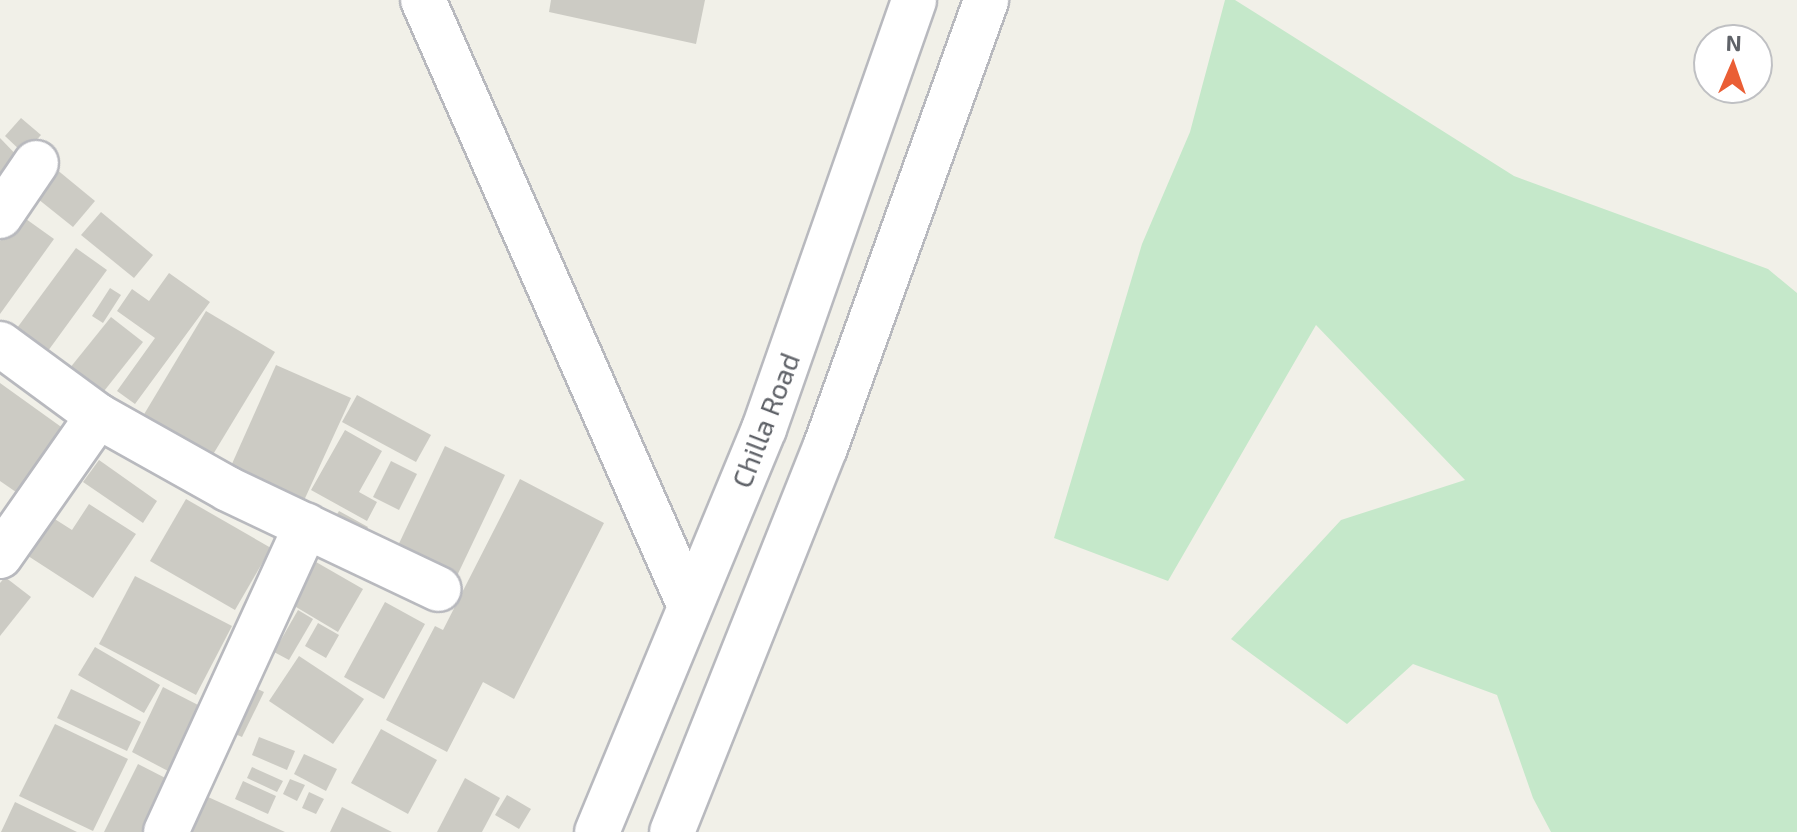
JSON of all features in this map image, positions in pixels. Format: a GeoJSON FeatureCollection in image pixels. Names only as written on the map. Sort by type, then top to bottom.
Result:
{"type":"FeatureCollection","features":[{"type":"Feature","properties":{"kind":"main road"},"geometry":{"type":"LineString","coordinates":[[423,0],[689,604]]}},
{"type":"Feature","properties":{"kind":"main road","name":"Chilla Road"},"geometry":{"type":"LineString","coordinates":[[597,832],[764,429],[914,0]]}},
{"type":"Feature","properties":{"kind":"main road"},"geometry":{"type":"LineString","coordinates":[[672,832],[825,448],[986,0]]}},
{"type":"Feature","properties":{"kind":"main road"},"geometry":{"type":"LineString","coordinates":[[0,216],[36,163]]}},
{"type":"Feature","properties":{"kind":"main road"},"geometry":{"type":"LineString","coordinates":[[0,344],[98,416],[306,526],[439,589]]}},
{"type":"Feature","properties":{"kind":"main road"},"geometry":{"type":"LineString","coordinates":[[0,556],[98,416]]}},
{"type":"Feature","properties":{"kind":"main road"},"geometry":{"type":"LineString","coordinates":[[166,832],[306,526]]}},
{"type":"Feature","properties":{"kind":"green space"},"geometry":{"type":"Polygon","coordinates":[[[1225,0],[1235,0],[1514,176],[1768,269],[1797,293],[1797,832],[1551,832],[1533,798],[1497,695],[1413,664],[1347,724],[1231,639],[1341,520],[1465,480],[1316,325],[1168,581],[1054,538],[1142,244],[1190,132],[1225,0]]]}},
{"type":"Feature","properties":{"kind":"building"},"geometry":{"type":"Polygon","coordinates":[[[551,0],[705,0],[696,44],[549,12],[551,0]]]}},
{"type":"Feature","properties":{"kind":"building"},"geometry":{"type":"Polygon","coordinates":[[[21,118],[41,135],[24,154],[5,136],[21,118]]]}},
{"type":"Feature","properties":{"kind":"building"},"geometry":{"type":"Polygon","coordinates":[[[0,138],[25,164],[0,188],[0,138]]]}},
{"type":"Feature","properties":{"kind":"building"},"geometry":{"type":"Polygon","coordinates":[[[50,164],[95,201],[73,227],[28,191],[50,164]]]}},
{"type":"Feature","properties":{"kind":"building"},"geometry":{"type":"Polygon","coordinates":[[[101,212],[153,255],[134,278],[81,235],[101,212]]]}},
{"type":"Feature","properties":{"kind":"building"},"geometry":{"type":"Polygon","coordinates":[[[19,214],[54,239],[0,314],[0,241],[19,214]]]}},
{"type":"Feature","properties":{"kind":"building"},"geometry":{"type":"Polygon","coordinates":[[[76,248],[107,270],[37,366],[6,343],[76,248]]]}},
{"type":"Feature","properties":{"kind":"building"},"geometry":{"type":"Polygon","coordinates":[[[169,273],[210,302],[135,404],[117,391],[155,338],[117,311],[132,289],[149,301],[169,273]]]}},
{"type":"Feature","properties":{"kind":"building"},"geometry":{"type":"Polygon","coordinates":[[[110,288],[121,295],[103,323],[92,316],[110,288]]]}},
{"type":"Feature","properties":{"kind":"building"},"geometry":{"type":"Polygon","coordinates":[[[206,311],[275,352],[206,466],[137,426],[206,311]]]}},
{"type":"Feature","properties":{"kind":"building"},"geometry":{"type":"Polygon","coordinates":[[[111,317],[143,342],[89,410],[57,384],[111,317]]]}},
{"type":"Feature","properties":{"kind":"building"},"geometry":{"type":"Polygon","coordinates":[[[276,365],[351,398],[301,507],[227,475],[276,365]]]}},
{"type":"Feature","properties":{"kind":"building"},"geometry":{"type":"Polygon","coordinates":[[[0,383],[78,439],[32,503],[0,481],[0,383]]]}},
{"type":"Feature","properties":{"kind":"building"},"geometry":{"type":"Polygon","coordinates":[[[357,395],[431,435],[416,462],[342,422],[357,395]]]}},
{"type":"Feature","properties":{"kind":"building"},"geometry":{"type":"Polygon","coordinates":[[[345,430],[382,451],[359,492],[377,502],[367,521],[311,490],[345,430]]]}},
{"type":"Feature","properties":{"kind":"building"},"geometry":{"type":"Polygon","coordinates":[[[445,446],[505,475],[455,580],[395,552],[445,446]]]}},
{"type":"Feature","properties":{"kind":"building"},"geometry":{"type":"Polygon","coordinates":[[[99,460],[157,501],[143,523],[83,482],[99,460]]]}},
{"type":"Feature","properties":{"kind":"building"},"geometry":{"type":"Polygon","coordinates":[[[391,461],[417,474],[399,510],[373,497],[391,461]]]}},
{"type":"Feature","properties":{"kind":"building"},"geometry":{"type":"Polygon","coordinates":[[[520,479],[604,523],[514,699],[483,682],[447,752],[386,720],[435,626],[443,630],[520,479]]]}},
{"type":"Feature","properties":{"kind":"building"},"geometry":{"type":"Polygon","coordinates":[[[186,499],[271,548],[235,610],[150,561],[186,499]]]}},
{"type":"Feature","properties":{"kind":"building"},"geometry":{"type":"Polygon","coordinates":[[[89,504],[136,534],[93,598],[25,554],[50,516],[72,530],[89,504]]]}},
{"type":"Feature","properties":{"kind":"building"},"geometry":{"type":"Polygon","coordinates":[[[339,511],[368,527],[360,540],[331,524],[339,511]]]}},
{"type":"Feature","properties":{"kind":"building"},"geometry":{"type":"Polygon","coordinates":[[[316,562],[363,589],[338,632],[291,604],[316,562]]]}},
{"type":"Feature","properties":{"kind":"building"},"geometry":{"type":"Polygon","coordinates":[[[135,576],[232,626],[196,695],[99,644],[135,576]]]}},
{"type":"Feature","properties":{"kind":"building"},"geometry":{"type":"Polygon","coordinates":[[[5,577],[31,597],[0,636],[0,583],[5,577]]]}},
{"type":"Feature","properties":{"kind":"building"},"geometry":{"type":"Polygon","coordinates":[[[385,602],[425,624],[384,699],[344,677],[385,602]]]}},
{"type":"Feature","properties":{"kind":"building"},"geometry":{"type":"Polygon","coordinates":[[[298,610],[313,619],[289,660],[274,652],[298,610]]]}},
{"type":"Feature","properties":{"kind":"building"},"geometry":{"type":"Polygon","coordinates":[[[318,623],[339,635],[326,658],[305,646],[318,623]]]}},
{"type":"Feature","properties":{"kind":"building"},"geometry":{"type":"Polygon","coordinates":[[[95,647],[160,685],[144,713],[78,675],[95,647]]]}},
{"type":"Feature","properties":{"kind":"building"},"geometry":{"type":"Polygon","coordinates":[[[299,656],[364,699],[333,744],[269,701],[299,656]]]}},
{"type":"Feature","properties":{"kind":"building"},"geometry":{"type":"Polygon","coordinates":[[[245,683],[264,692],[242,737],[224,729],[245,683]]]}},
{"type":"Feature","properties":{"kind":"building"},"geometry":{"type":"Polygon","coordinates":[[[163,687],[200,706],[168,771],[132,752],[163,687]]]}},
{"type":"Feature","properties":{"kind":"building"},"geometry":{"type":"Polygon","coordinates":[[[71,689],[141,722],[127,751],[57,718],[71,689]]]}},
{"type":"Feature","properties":{"kind":"building"},"geometry":{"type":"Polygon","coordinates":[[[55,724],[128,759],[93,831],[19,796],[55,724]]]}},
{"type":"Feature","properties":{"kind":"building"},"geometry":{"type":"Polygon","coordinates":[[[381,729],[437,760],[408,814],[351,783],[381,729]]]}},
{"type":"Feature","properties":{"kind":"building"},"geometry":{"type":"Polygon","coordinates":[[[259,737],[295,751],[287,770],[252,755],[259,737]]]}},
{"type":"Feature","properties":{"kind":"building"},"geometry":{"type":"Polygon","coordinates":[[[304,754],[337,769],[326,791],[294,774],[304,754]]]}},
{"type":"Feature","properties":{"kind":"building"},"geometry":{"type":"Polygon","coordinates":[[[138,764],[179,785],[156,832],[104,832],[138,764]]]}},
{"type":"Feature","properties":{"kind":"building"},"geometry":{"type":"Polygon","coordinates":[[[252,767],[283,781],[277,792],[247,778],[252,767]]]}},
{"type":"Feature","properties":{"kind":"building"},"geometry":{"type":"Polygon","coordinates":[[[465,778],[500,798],[482,832],[437,832],[465,778]]]}},
{"type":"Feature","properties":{"kind":"building"},"geometry":{"type":"Polygon","coordinates":[[[290,779],[305,785],[297,801],[283,794],[290,779]]]}},
{"type":"Feature","properties":{"kind":"building"},"geometry":{"type":"Polygon","coordinates":[[[243,781],[276,796],[268,814],[235,799],[243,781]]]}},
{"type":"Feature","properties":{"kind":"building"},"geometry":{"type":"Polygon","coordinates":[[[197,792],[285,832],[179,832],[197,792]]]}},
{"type":"Feature","properties":{"kind":"building"},"geometry":{"type":"Polygon","coordinates":[[[309,792],[324,799],[316,814],[302,808],[309,792]]]}},
{"type":"Feature","properties":{"kind":"building"},"geometry":{"type":"Polygon","coordinates":[[[507,795],[531,809],[519,829],[495,815],[507,795]]]}},
{"type":"Feature","properties":{"kind":"building"},"geometry":{"type":"Polygon","coordinates":[[[15,802],[77,832],[1,832],[15,802]]]}},
{"type":"Feature","properties":{"kind":"building"},"geometry":{"type":"Polygon","coordinates":[[[342,807],[392,832],[330,832],[342,807]]]}}]}
